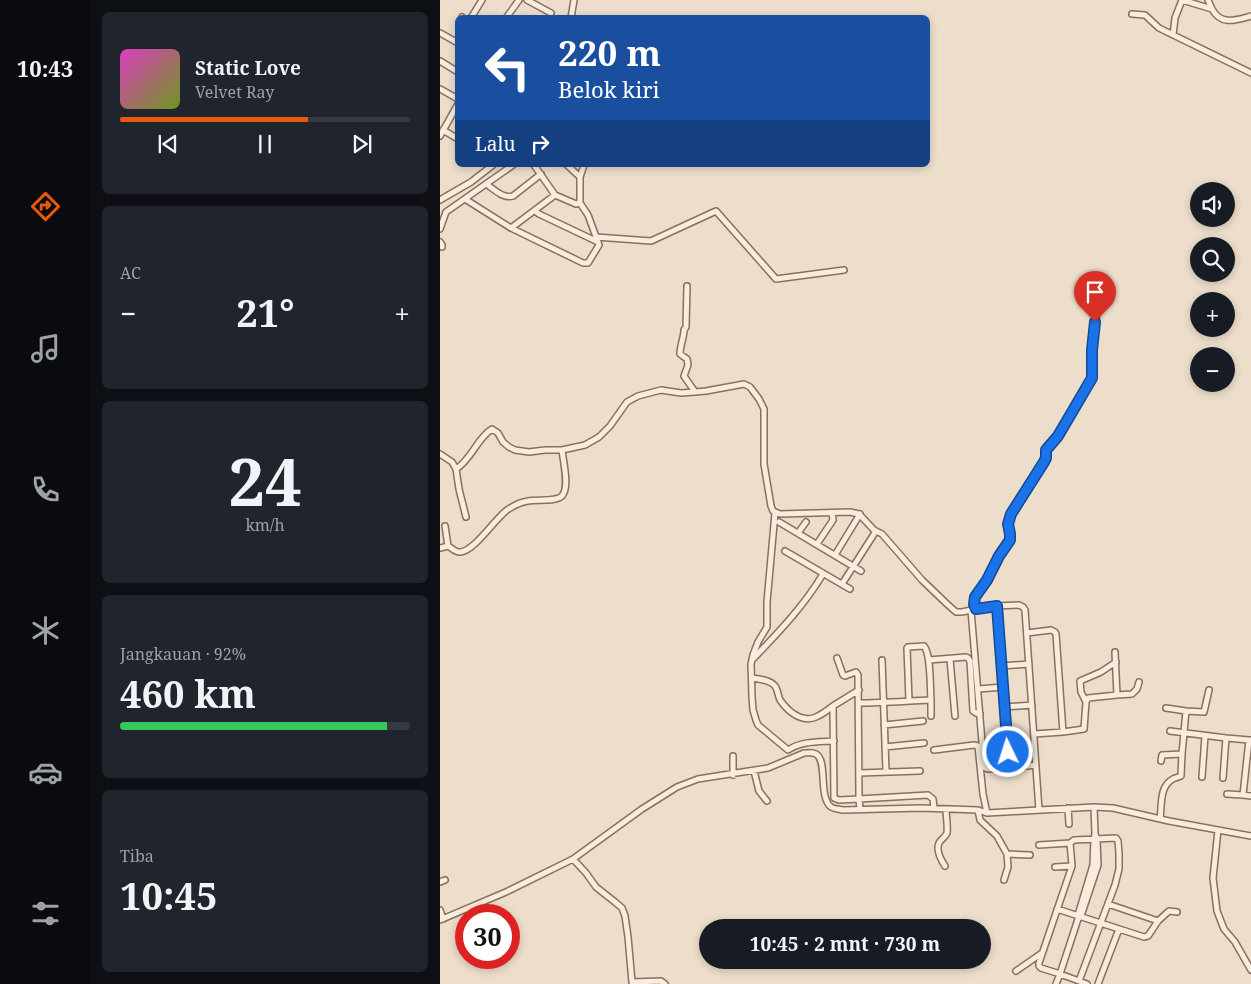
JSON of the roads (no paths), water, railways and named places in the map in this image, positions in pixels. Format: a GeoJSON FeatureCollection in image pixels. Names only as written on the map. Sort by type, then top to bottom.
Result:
{"type":"FeatureCollection","features":[{"type":"Feature","properties":{"kind":"street"},"geometry":{"type":"LineString","coordinates":[[473,15],[482,0]]}},
{"type":"Feature","properties":{"kind":"street"},"geometry":{"type":"LineString","coordinates":[[509,15],[519,0]]}},
{"type":"Feature","properties":{"kind":"street"},"geometry":{"type":"LineString","coordinates":[[527,0],[551,13]]}},
{"type":"Feature","properties":{"kind":"street"},"geometry":{"type":"LineString","coordinates":[[572,15],[574,0]]}},
{"type":"Feature","properties":{"kind":"street"},"geometry":{"type":"LineString","coordinates":[[1173,35],[1175,18],[1182,0],[1212,9]]}},
{"type":"Feature","properties":{"kind":"street"},"geometry":{"type":"LineString","coordinates":[[1208,0],[1215,15],[1225,21],[1251,16]]}},
{"type":"Feature","properties":{"kind":"street"},"geometry":{"type":"LineString","coordinates":[[1132,14],[1145,15],[1159,28],[1251,73]]}},
{"type":"Feature","properties":{"kind":"street"},"geometry":{"type":"LineString","coordinates":[[440,33],[455,41]]}},
{"type":"Feature","properties":{"kind":"street"},"geometry":{"type":"LineString","coordinates":[[440,61],[455,70]]}},
{"type":"Feature","properties":{"kind":"street"},"geometry":{"type":"LineString","coordinates":[[440,89],[455,101]]}},
{"type":"Feature","properties":{"kind":"street"},"geometry":{"type":"LineString","coordinates":[[440,136],[455,107]]}},
{"type":"Feature","properties":{"kind":"street"},"geometry":{"type":"LineString","coordinates":[[440,118],[447,122]]}},
{"type":"Feature","properties":{"kind":"street"},"geometry":{"type":"LineString","coordinates":[[443,130],[455,137]]}},
{"type":"Feature","properties":{"kind":"street"},"geometry":{"type":"LineString","coordinates":[[440,200],[471,182],[490,167]]}},
{"type":"Feature","properties":{"kind":"street"},"geometry":{"type":"LineString","coordinates":[[440,229],[446,212],[510,167]]}},
{"type":"Feature","properties":{"kind":"street"},"geometry":{"type":"LineString","coordinates":[[536,167],[555,195],[576,204],[580,203]]}},
{"type":"Feature","properties":{"kind":"street"},"geometry":{"type":"LineString","coordinates":[[569,167],[580,177]]}},
{"type":"Feature","properties":{"kind":"street"},"geometry":{"type":"LineString","coordinates":[[465,200],[511,228],[583,263],[588,262],[599,245],[588,215],[580,203],[580,177],[583,167]]}},
{"type":"Feature","properties":{"kind":"street"},"geometry":{"type":"LineString","coordinates":[[486,184],[503,196],[508,197],[541,174]]}},
{"type":"Feature","properties":{"kind":"street"},"geometry":{"type":"LineString","coordinates":[[511,228],[555,195]]}},
{"type":"Feature","properties":{"kind":"street"},"geometry":{"type":"LineString","coordinates":[[535,211],[597,240],[651,240],[716,211],[776,279],[844,270]]}},
{"type":"Feature","properties":{"kind":"street"},"geometry":{"type":"LineString","coordinates":[[687,286],[686,327],[680,354],[687,359],[688,365],[684,376],[696,392]]}},
{"type":"Feature","properties":{"kind":"street"},"geometry":{"type":"LineString","coordinates":[[1036,766],[985,768],[973,609],[975,597],[1010,540],[1008,524],[1011,514],[1044,462],[1046,450],[1058,436],[1092,378],[1092,350],[1100,289]]}},
{"type":"Feature","properties":{"kind":"street"},"geometry":{"type":"LineString","coordinates":[[456,468],[467,460],[492,429],[503,442],[516,450],[529,452],[562,450],[586,445],[598,437],[610,426],[627,402],[638,396],[662,390],[681,393],[744,384],[750,386],[764,409],[765,472],[773,511],[780,514],[850,512],[860,514],[871,527],[882,534],[922,580],[955,610],[962,612],[997,606],[1019,605],[1024,607],[1039,810]]}},
{"type":"Feature","properties":{"kind":"street"},"geometry":{"type":"LineString","coordinates":[[440,548],[448,546],[460,552],[475,543],[506,511],[521,502],[557,499],[562,496],[566,485],[562,450]]}},
{"type":"Feature","properties":{"kind":"street"},"geometry":{"type":"LineString","coordinates":[[440,454],[452,462],[456,468],[466,517]]}},
{"type":"Feature","properties":{"kind":"street"},"geometry":{"type":"LineString","coordinates":[[776,513],[766,602],[766,627],[754,650],[752,660],[752,697],[756,720],[762,729],[788,750],[793,758]]}},
{"type":"Feature","properties":{"kind":"street"},"geometry":{"type":"LineString","coordinates":[[817,544],[833,520],[832,513]]}},
{"type":"Feature","properties":{"kind":"street"},"geometry":{"type":"LineString","coordinates":[[835,555],[860,514]]}},
{"type":"Feature","properties":{"kind":"street"},"geometry":{"type":"LineString","coordinates":[[779,522],[861,570]]}},
{"type":"Feature","properties":{"kind":"street"},"geometry":{"type":"LineString","coordinates":[[798,533],[806,522]]}},
{"type":"Feature","properties":{"kind":"street"},"geometry":{"type":"LineString","coordinates":[[444,526],[448,546]]}},
{"type":"Feature","properties":{"kind":"street"},"geometry":{"type":"LineString","coordinates":[[842,584],[876,531]]}},
{"type":"Feature","properties":{"kind":"street"},"geometry":{"type":"LineString","coordinates":[[785,551],[850,589]]}},
{"type":"Feature","properties":{"kind":"street"},"geometry":{"type":"LineString","coordinates":[[752,660],[797,612],[823,574]]}},
{"type":"Feature","properties":{"kind":"street"},"geometry":{"type":"LineString","coordinates":[[997,606],[1009,768]]}},
{"type":"Feature","properties":{"kind":"street"},"geometry":{"type":"LineString","coordinates":[[1026,633],[1051,630],[1056,634],[1063,732]]}},
{"type":"Feature","properties":{"kind":"street"},"geometry":{"type":"LineString","coordinates":[[909,701],[907,648],[924,646],[927,648],[929,660],[931,716]]}},
{"type":"Feature","properties":{"kind":"street"},"geometry":{"type":"LineString","coordinates":[[1115,652],[1117,695]]}},
{"type":"Feature","properties":{"kind":"street"},"geometry":{"type":"LineString","coordinates":[[837,658],[843,675],[856,672],[858,674],[860,810]]}},
{"type":"Feature","properties":{"kind":"street"},"geometry":{"type":"LineString","coordinates":[[929,660],[968,658],[970,661],[974,711],[976,714],[980,714]]}},
{"type":"Feature","properties":{"kind":"street"},"geometry":{"type":"LineString","coordinates":[[950,659],[956,716]]}},
{"type":"Feature","properties":{"kind":"street"},"geometry":{"type":"LineString","coordinates":[[882,660],[886,771]]}},
{"type":"Feature","properties":{"kind":"street"},"geometry":{"type":"LineString","coordinates":[[1034,734],[1084,729],[1086,702],[1082,695],[1080,681],[1101,672],[1116,662]]}},
{"type":"Feature","properties":{"kind":"street"},"geometry":{"type":"LineString","coordinates":[[1002,666],[1029,664]]}},
{"type":"Feature","properties":{"kind":"street"},"geometry":{"type":"LineString","coordinates":[[752,678],[772,683],[781,701],[797,716],[803,718],[814,718],[821,715],[859,690]]}},
{"type":"Feature","properties":{"kind":"street"},"geometry":{"type":"LineString","coordinates":[[1086,702],[1088,698],[1132,694],[1137,688],[1138,682]]}},
{"type":"Feature","properties":{"kind":"street"},"geometry":{"type":"LineString","coordinates":[[978,689],[1004,687]]}},
{"type":"Feature","properties":{"kind":"street"},"geometry":{"type":"LineString","coordinates":[[1166,708],[1204,712],[1209,690]]}},
{"type":"Feature","properties":{"kind":"street"},"geometry":{"type":"LineString","coordinates":[[859,703],[931,700]]}},
{"type":"Feature","properties":{"kind":"street"},"geometry":{"type":"LineString","coordinates":[[1005,707],[1032,705]]}},
{"type":"Feature","properties":{"kind":"street"},"geometry":{"type":"LineString","coordinates":[[833,706],[834,798],[839,800],[928,795],[933,799],[934,808]]}},
{"type":"Feature","properties":{"kind":"street"},"geometry":{"type":"LineString","coordinates":[[1160,819],[1164,789],[1172,780],[1181,776],[1186,711]]}},
{"type":"Feature","properties":{"kind":"street"},"geometry":{"type":"LineString","coordinates":[[884,725],[923,721]]}},
{"type":"Feature","properties":{"kind":"street"},"geometry":{"type":"LineString","coordinates":[[1170,731],[1250,740],[1243,795]]}},
{"type":"Feature","properties":{"kind":"street"},"geometry":{"type":"LineString","coordinates":[[1202,776],[1205,736]]}},
{"type":"Feature","properties":{"kind":"street"},"geometry":{"type":"LineString","coordinates":[[1223,778],[1226,738]]}},
{"type":"Feature","properties":{"kind":"street"},"geometry":{"type":"LineString","coordinates":[[788,750],[799,744],[834,741]]}},
{"type":"Feature","properties":{"kind":"street"},"geometry":{"type":"LineString","coordinates":[[885,747],[924,743]]}},
{"type":"Feature","properties":{"kind":"street"},"geometry":{"type":"LineString","coordinates":[[934,750],[977,746],[987,812]]}},
{"type":"Feature","properties":{"kind":"street"},"geometry":{"type":"LineString","coordinates":[[440,910],[442,919],[506,892],[573,859],[642,809],[677,787],[698,780],[754,771],[777,765],[810,752],[817,754],[821,765],[820,778],[827,801],[832,807],[843,810],[934,808],[987,812],[1094,806],[1113,808],[1251,836]]}},
{"type":"Feature","properties":{"kind":"street"},"geometry":{"type":"LineString","coordinates":[[1161,761],[1163,754],[1182,754]]}},
{"type":"Feature","properties":{"kind":"street"},"geometry":{"type":"LineString","coordinates":[[733,756],[733,774]]}},
{"type":"Feature","properties":{"kind":"street"},"geometry":{"type":"LineString","coordinates":[[773,759],[777,765]]}},
{"type":"Feature","properties":{"kind":"street"},"geometry":{"type":"LineString","coordinates":[[859,773],[920,770]]}},
{"type":"Feature","properties":{"kind":"street"},"geometry":{"type":"LineString","coordinates":[[754,771],[759,791],[767,801]]}},
{"type":"Feature","properties":{"kind":"street"},"geometry":{"type":"LineString","coordinates":[[1227,794],[1251,796]]}},
{"type":"Feature","properties":{"kind":"street"},"geometry":{"type":"LineString","coordinates":[[1056,984],[1095,865],[1094,806]]}},
{"type":"Feature","properties":{"kind":"street"},"geometry":{"type":"LineString","coordinates":[[1068,808],[1069,824]]}},
{"type":"Feature","properties":{"kind":"street"},"geometry":{"type":"LineString","coordinates":[[945,866],[940,857],[939,847],[940,842],[947,833],[946,809]]}},
{"type":"Feature","properties":{"kind":"street"},"geometry":{"type":"LineString","coordinates":[[978,810],[980,820],[997,836],[1007,854],[1008,867],[1004,880]]}},
{"type":"Feature","properties":{"kind":"street"},"geometry":{"type":"LineString","coordinates":[[1218,830],[1213,878],[1217,911],[1224,929],[1235,942],[1251,970]]}},
{"type":"Feature","properties":{"kind":"street"},"geometry":{"type":"LineString","coordinates":[[1039,845],[1070,843],[1074,840],[1095,837],[1114,838],[1118,841],[1119,869],[1079,981]]}},
{"type":"Feature","properties":{"kind":"street"},"geometry":{"type":"LineString","coordinates":[[1070,843],[1072,866],[1039,966],[1087,984]]}},
{"type":"Feature","properties":{"kind":"street"},"geometry":{"type":"LineString","coordinates":[[1007,854],[1030,854]]}},
{"type":"Feature","properties":{"kind":"street"},"geometry":{"type":"LineString","coordinates":[[573,859],[598,889],[622,908],[628,937],[632,981],[661,982]]}},
{"type":"Feature","properties":{"kind":"street"},"geometry":{"type":"LineString","coordinates":[[1056,867],[1072,866]]}},
{"type":"Feature","properties":{"kind":"street"},"geometry":{"type":"LineString","coordinates":[[1108,904],[1158,921]]}},
{"type":"Feature","properties":{"kind":"street"},"geometry":{"type":"LineString","coordinates":[[1057,909],[1147,937],[1158,921],[1169,911],[1177,912]]}},
{"type":"Feature","properties":{"kind":"street"},"geometry":{"type":"LineString","coordinates":[[1098,984],[1119,929]]}},
{"type":"Feature","properties":{"kind":"street"},"geometry":{"type":"LineString","coordinates":[[1016,971],[1042,953]]}}]}
